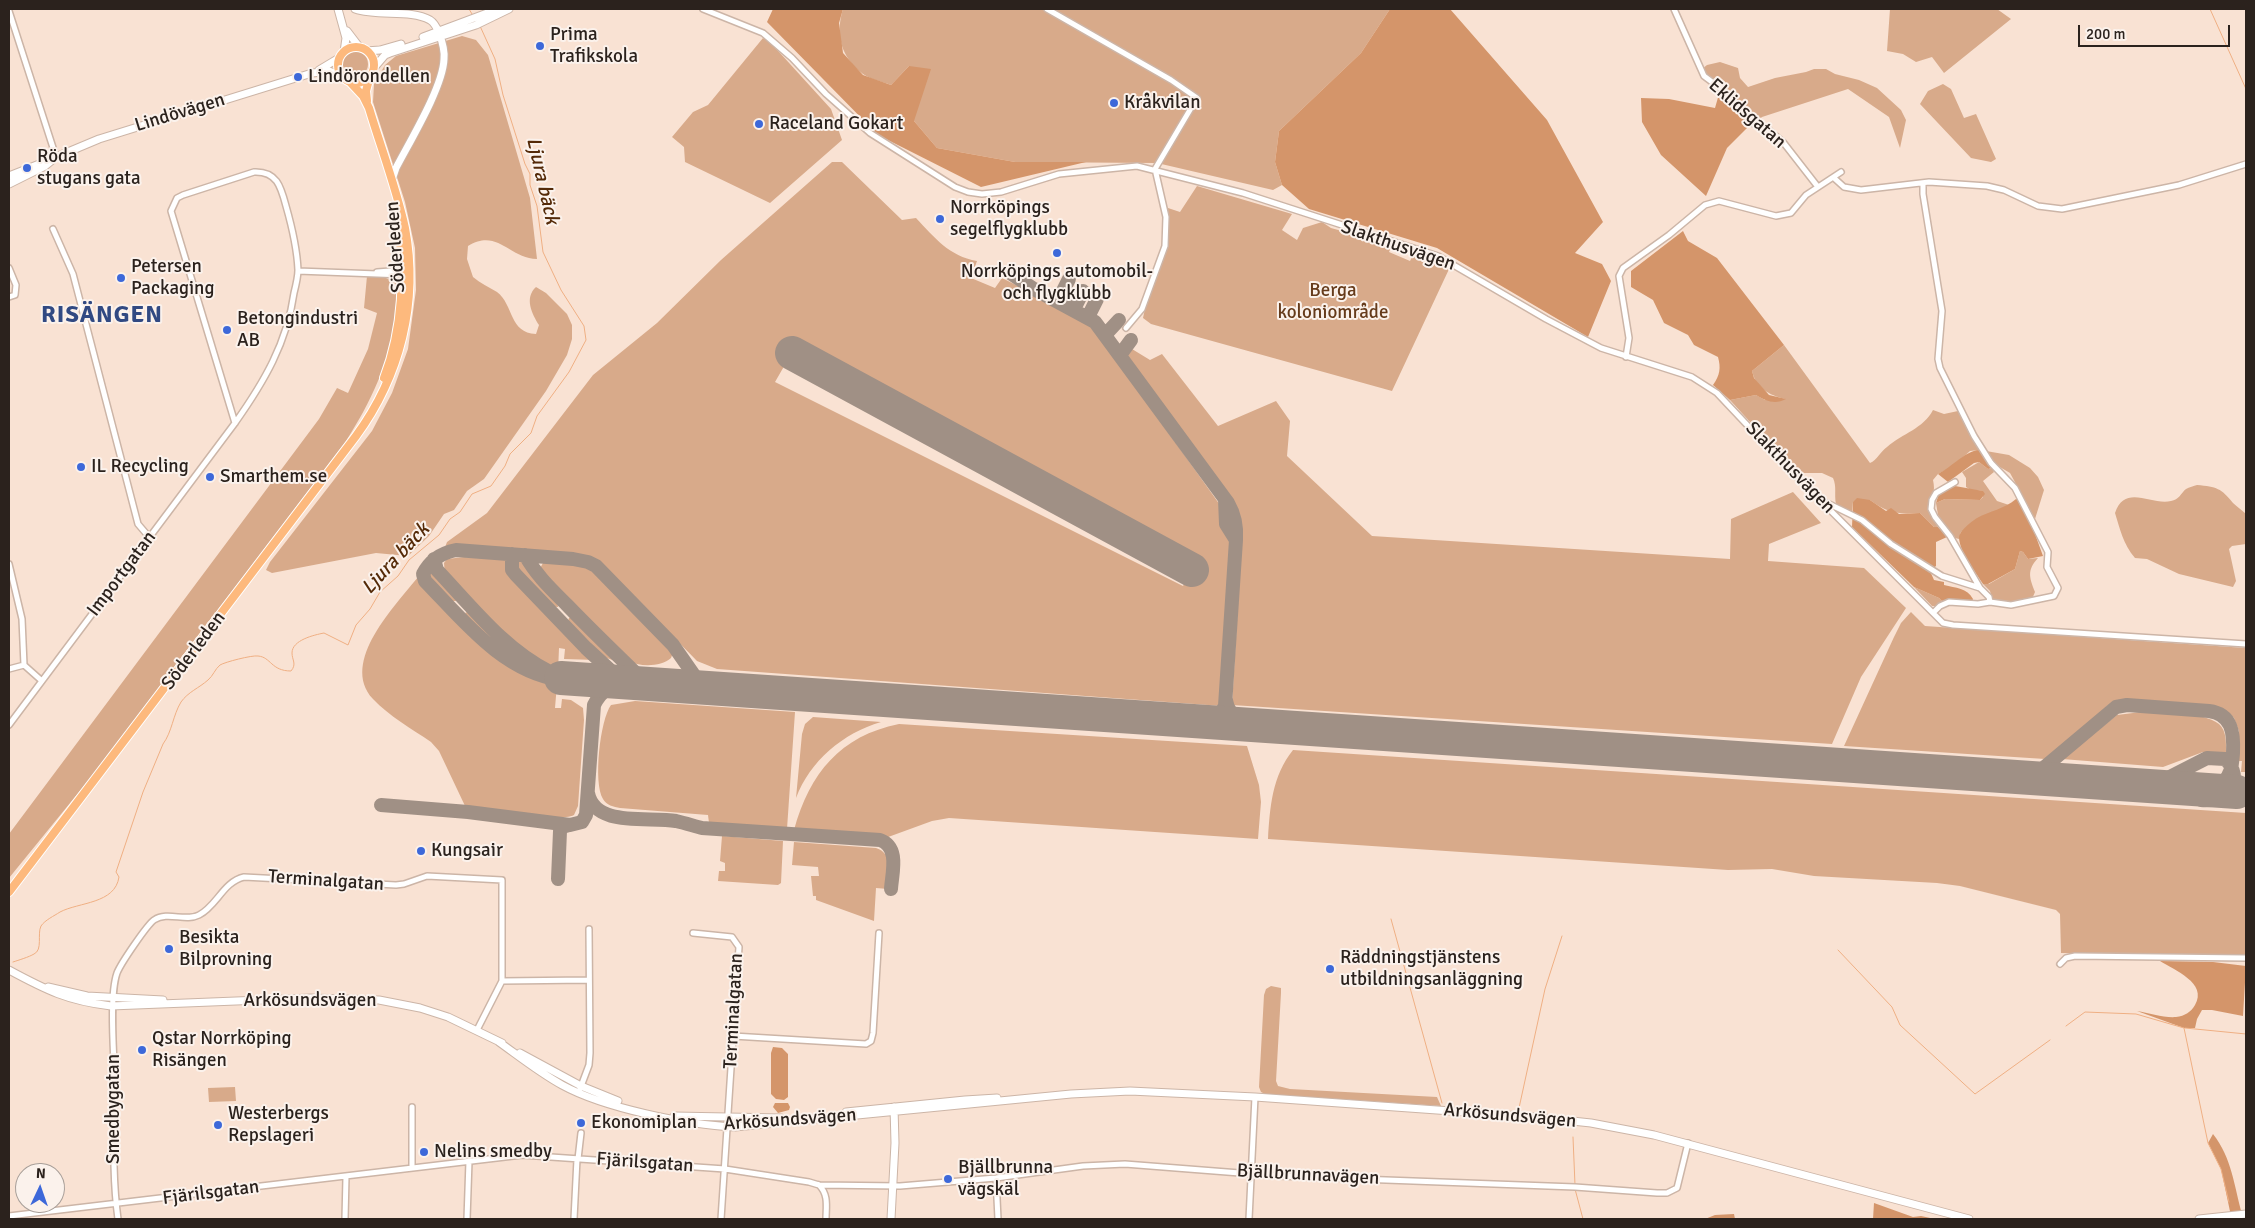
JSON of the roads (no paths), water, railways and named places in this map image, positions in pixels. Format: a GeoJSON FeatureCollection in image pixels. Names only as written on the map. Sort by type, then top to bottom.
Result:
{"type":"FeatureCollection","features":[{"type":"Feature","properties":{"kind":"main road"},"geometry":{"type":"LineString","coordinates":[[338,9],[346,38],[339,70],[348,81],[361,82],[390,53],[509,9]]}},
{"type":"Feature","properties":{"kind":"main road"},"geometry":{"type":"LineString","coordinates":[[355,9],[372,14],[418,16],[434,23],[444,52],[442,71],[431,99],[396,168],[392,181]]}},
{"type":"Feature","properties":{"kind":"main road"},"geometry":{"type":"LineString","coordinates":[[477,21],[493,10]]}},
{"type":"Feature","properties":{"kind":"main road"},"geometry":{"type":"LineString","coordinates":[[342,23],[350,38],[372,59],[372,72]]}},
{"type":"Feature","properties":{"kind":"main road"},"geometry":{"type":"LineString","coordinates":[[342,55],[352,48],[380,50],[439,34]]}},
{"type":"Feature","properties":{"kind":"main road","name":"Lindövägen"},"geometry":{"type":"LineString","coordinates":[[312,73],[342,55]]}},
{"type":"Feature","properties":{"kind":"main road","name":"Lindövägen"},"geometry":{"type":"LineString","coordinates":[[9,176],[116,133],[312,73],[329,71],[342,76]]}},
{"type":"Feature","properties":{"kind":"main road","name":"Söderleden"},"geometry":{"type":"LineString","coordinates":[[372,72],[366,91],[369,108],[405,229],[404,273]]}},
{"type":"Feature","properties":{"kind":"main road","name":"Söderleden"},"geometry":{"type":"LineString","coordinates":[[348,81],[363,96],[369,108]]}},
{"type":"Feature","properties":{"kind":"main road","name":"Lindövägen"},"geometry":{"type":"LineString","coordinates":[[9,184],[45,166],[53,159]]}},
{"type":"Feature","properties":{"kind":"main road","name":"Söderleden"},"geometry":{"type":"LineString","coordinates":[[9,892],[374,411],[395,364],[406,317],[400,233],[388,170]]}},
{"type":"Feature","properties":{"kind":"main road","name":"Söderleden"},"geometry":{"type":"LineString","coordinates":[[9,885],[30,864]]}},
{"type":"Feature","properties":{"kind":"main road","name":"Arkösundsvägen"},"geometry":{"type":"LineString","coordinates":[[9,970],[26,980],[75,994],[114,1002],[204,1002],[347,998],[379,1000],[436,1013],[477,1030],[499,1042],[544,1075],[580,1090],[663,1117],[696,1124],[728,1123],[1040,1097],[1149,1091],[1556,1119],[1621,1128],[1687,1148],[1969,1219]]}},
{"type":"Feature","properties":{"kind":"main road"},"geometry":{"type":"LineString","coordinates":[[891,1219],[894,1109]]}},
{"type":"Feature","properties":{"kind":"main road"},"geometry":{"type":"LineString","coordinates":[[2199,1219],[2246,1214]]}},
{"type":"Feature","properties":{"kind":"street","name":"Slakthusvägen"},"geometry":{"type":"LineString","coordinates":[[703,9],[762,33],[792,58],[826,94],[870,133],[955,187],[968,192],[982,194],[1000,192],[1059,174],[1120,166],[1155,169],[1243,193],[1438,256],[1546,319],[1601,348],[1692,377],[1717,393],[1820,500],[1944,623],[2246,644]]}},
{"type":"Feature","properties":{"kind":"street"},"geometry":{"type":"LineString","coordinates":[[1047,9],[1171,80],[1197,98],[1155,169],[1166,217],[1165,246],[1142,309],[1126,328]]}},
{"type":"Feature","properties":{"kind":"street","name":"Eklidsgatan"},"geometry":{"type":"LineString","coordinates":[[1674,9],[1704,76],[1724,91],[1752,123],[1769,130],[1783,142],[1818,187]]}},
{"type":"Feature","properties":{"kind":"street"},"geometry":{"type":"LineString","coordinates":[[9,11],[53,159]]}},
{"type":"Feature","properties":{"kind":"street"},"geometry":{"type":"LineString","coordinates":[[1834,178],[1844,187],[1861,190],[1923,183],[1993,187],[2004,190],[2038,206],[2062,209],[2173,187],[2246,164]]}},
{"type":"Feature","properties":{"kind":"street","name":"Importgatan"},"geometry":{"type":"LineString","coordinates":[[9,725],[235,423],[256,394],[274,361],[292,309],[298,271],[295,243],[282,190],[271,174],[254,172],[183,195],[173,204],[173,216],[235,423]]}},
{"type":"Feature","properties":{"kind":"street"},"geometry":{"type":"LineString","coordinates":[[1626,357],[1628,330],[1619,276],[1623,268],[1705,205],[1719,202],[1776,216],[1791,213],[1806,195],[1841,172]]}},
{"type":"Feature","properties":{"kind":"street"},"geometry":{"type":"LineString","coordinates":[[1923,183],[1923,194],[1942,310],[1938,359],[1940,368],[1969,428],[1991,463],[2015,488],[2048,552],[2047,567],[2058,588],[2054,596],[2041,600],[2011,605],[1990,602],[1978,604],[1949,602],[1940,606],[1934,612]]}},
{"type":"Feature","properties":{"kind":"street"},"geometry":{"type":"LineString","coordinates":[[53,229],[74,274],[138,524],[150,538]]}},
{"type":"Feature","properties":{"kind":"street"},"geometry":{"type":"LineString","coordinates":[[9,268],[16,285],[15,295],[9,297]]}},
{"type":"Feature","properties":{"kind":"street"},"geometry":{"type":"LineString","coordinates":[[298,271],[404,273]]}},
{"type":"Feature","properties":{"kind":"street"},"geometry":{"type":"LineString","coordinates":[[1954,482],[1936,493],[1932,500],[1931,509],[1950,536],[1980,588],[1989,597],[1990,602]]}},
{"type":"Feature","properties":{"kind":"street"},"geometry":{"type":"LineString","coordinates":[[1820,500],[1862,520],[1892,544],[1942,576],[1980,588]]}},
{"type":"Feature","properties":{"kind":"street"},"geometry":{"type":"LineString","coordinates":[[9,564],[22,619],[24,665],[42,681]]}},
{"type":"Feature","properties":{"kind":"street"},"geometry":{"type":"LineString","coordinates":[[9,669],[24,665]]}},
{"type":"Feature","properties":{"kind":"street","name":"Terminalgatan"},"geometry":{"type":"LineString","coordinates":[[114,1002],[117,972],[151,923],[164,916],[190,917],[199,915],[236,880],[251,876],[396,885],[427,876],[502,880],[502,981],[499,991],[477,1030]]}},
{"type":"Feature","properties":{"kind":"street"},"geometry":{"type":"LineString","coordinates":[[580,1090],[589,1065],[590,1053],[589,929]]}},
{"type":"Feature","properties":{"kind":"street","name":"Terminalgatan"},"geometry":{"type":"LineString","coordinates":[[693,933],[732,937],[739,947],[722,1219]]}},
{"type":"Feature","properties":{"kind":"street"},"geometry":{"type":"LineString","coordinates":[[733,1036],[866,1044],[870,1041],[873,1034],[879,934]]}},
{"type":"Feature","properties":{"kind":"street"},"geometry":{"type":"LineString","coordinates":[[2060,964],[2066,958],[2075,956],[2246,958]]}},
{"type":"Feature","properties":{"kind":"street"},"geometry":{"type":"LineString","coordinates":[[502,981],[588,980]]}},
{"type":"Feature","properties":{"kind":"street","name":"Smedbygatan"},"geometry":{"type":"LineString","coordinates":[[114,1002],[116,1204],[118,1219]]}},
{"type":"Feature","properties":{"kind":"street"},"geometry":{"type":"LineString","coordinates":[[1249,1219],[1256,1097]]}},
{"type":"Feature","properties":{"kind":"street"},"geometry":{"type":"LineString","coordinates":[[412,1107],[412,1168]]}},
{"type":"Feature","properties":{"kind":"street"},"geometry":{"type":"LineString","coordinates":[[574,1219],[581,1133]]}},
{"type":"Feature","properties":{"kind":"street","name":"Bjällbrunnavägen"},"geometry":{"type":"LineString","coordinates":[[893,1186],[996,1178],[1108,1164],[1145,1164],[1251,1174],[1575,1187],[1667,1193],[1677,1188],[1687,1148]]}},
{"type":"Feature","properties":{"kind":"street","name":"Fjärilsgatan"},"geometry":{"type":"LineString","coordinates":[[9,1216],[522,1156],[725,1169],[810,1182],[819,1186],[893,1186]]}},
{"type":"Feature","properties":{"kind":"street"},"geometry":{"type":"LineString","coordinates":[[467,1219],[469,1161]]}},
{"type":"Feature","properties":{"kind":"street"},"geometry":{"type":"LineString","coordinates":[[345,1219],[346,1177]]}},
{"type":"Feature","properties":{"kind":"street"},"geometry":{"type":"LineString","coordinates":[[996,1178],[998,1219]]}},
{"type":"Feature","properties":{"kind":"street"},"geometry":{"type":"LineString","coordinates":[[819,1186],[824,1190],[827,1198],[826,1219]]}},
{"type":"Feature","properties":{"kind":"waterway","name":"Ljura bäck"},"geometry":{"type":"LineString","coordinates":[[469,9],[472,14]]}},
{"type":"Feature","properties":{"kind":"waterway"},"geometry":{"type":"LineString","coordinates":[[2210,9],[2246,89]]}},
{"type":"Feature","properties":{"kind":"waterway","name":"Ljura bäck"},"geometry":{"type":"LineString","coordinates":[[13,962],[37,952],[41,926],[47,920],[60,912],[104,897],[116,886],[119,877],[116,872],[143,792],[181,702],[208,680],[220,665],[227,662],[258,656],[266,659],[279,669],[291,671],[294,664],[293,648],[299,641],[324,633],[348,645],[356,625],[370,609],[380,592],[398,576],[409,560],[439,535],[450,519],[460,512],[472,494],[491,486],[505,466],[510,454],[531,433],[537,416],[569,372],[586,340],[584,326],[561,290],[543,252],[537,206],[530,185],[530,174],[503,95],[495,59],[480,26]]}},
{"type":"Feature","properties":{"kind":"waterway"},"geometry":{"type":"LineString","coordinates":[[1391,919],[1442,1103]]}},
{"type":"Feature","properties":{"kind":"waterway"},"geometry":{"type":"LineString","coordinates":[[1519,1108],[1545,989],[1562,936]]}},
{"type":"Feature","properties":{"kind":"waterway"},"geometry":{"type":"LineString","coordinates":[[1838,950],[1892,1007],[1900,1025],[1975,1094],[2050,1040]]}},
{"type":"Feature","properties":{"kind":"waterway"},"geometry":{"type":"LineString","coordinates":[[2066,1026],[2085,1012],[2136,1014],[2184,1028],[2208,1143],[2221,1169],[2229,1202]]}},
{"type":"Feature","properties":{"kind":"waterway"},"geometry":{"type":"LineString","coordinates":[[2185,1028],[2246,1034]]}},
{"type":"Feature","properties":{"kind":"waterway"},"geometry":{"type":"LineString","coordinates":[[1573,1137],[1575,1185]]}},
{"type":"Feature","properties":{"kind":"waterway"},"geometry":{"type":"LineString","coordinates":[[1575,1189],[1583,1219]]}},
{"type":"Feature","properties":{"kind":"place","name":"Prima Trafikskola"},"geometry":{"type":"Point","coordinates":[540,46]}},
{"type":"Feature","properties":{"kind":"place","name":"Lindörondellen"},"geometry":{"type":"Point","coordinates":[298,77]}},
{"type":"Feature","properties":{"kind":"place","name":"Kråkvilan"},"geometry":{"type":"Point","coordinates":[1114,103]}},
{"type":"Feature","properties":{"kind":"place","name":"Raceland Gokart"},"geometry":{"type":"Point","coordinates":[759,124]}},
{"type":"Feature","properties":{"kind":"place","name":"Röda stugans gata"},"geometry":{"type":"Point","coordinates":[27,168]}},
{"type":"Feature","properties":{"kind":"place","name":"Norrköpings segelflygklubb"},"geometry":{"type":"Point","coordinates":[940,219]}},
{"type":"Feature","properties":{"kind":"place","name":"Norrköpings automobil- och flygklubb"},"geometry":{"type":"Point","coordinates":[1057,253]}},
{"type":"Feature","properties":{"kind":"place","name":"Petersen Packaging"},"geometry":{"type":"Point","coordinates":[121,278]}},
{"type":"Feature","properties":{"kind":"place","name":"Betongindustri AB"},"geometry":{"type":"Point","coordinates":[227,330]}},
{"type":"Feature","properties":{"kind":"place","name":"IL Recycling"},"geometry":{"type":"Point","coordinates":[81,467]}},
{"type":"Feature","properties":{"kind":"place","name":"Smarthem.se"},"geometry":{"type":"Point","coordinates":[210,477]}},
{"type":"Feature","properties":{"kind":"place","name":"Kungsair"},"geometry":{"type":"Point","coordinates":[421,851]}},
{"type":"Feature","properties":{"kind":"place","name":"Besikta Bilprovning"},"geometry":{"type":"Point","coordinates":[169,949]}},
{"type":"Feature","properties":{"kind":"place","name":"Räddningstjänstens utbildningsanläggning"},"geometry":{"type":"Point","coordinates":[1330,969]}},
{"type":"Feature","properties":{"kind":"place","name":"Qstar Norrköping Risängen"},"geometry":{"type":"Point","coordinates":[142,1050]}},
{"type":"Feature","properties":{"kind":"place","name":"Ekonomiplan"},"geometry":{"type":"Point","coordinates":[581,1123]}},
{"type":"Feature","properties":{"kind":"place","name":"Westerbergs Repslageri"},"geometry":{"type":"Point","coordinates":[218,1125]}},
{"type":"Feature","properties":{"kind":"place","name":"Nelins smedby"},"geometry":{"type":"Point","coordinates":[424,1152]}},
{"type":"Feature","properties":{"kind":"place","name":"Bjällbrunna vägskäl"},"geometry":{"type":"Point","coordinates":[948,1179]}},
{"type":"Feature","properties":{"kind":"district","name":"RISÄNGEN"},"geometry":{"type":"Point","coordinates":[102,316]}},
{"type":"Feature","properties":{"kind":"park label","name":"Berga koloniområde"},"geometry":{"type":"Point","coordinates":[1333,302]}}]}
